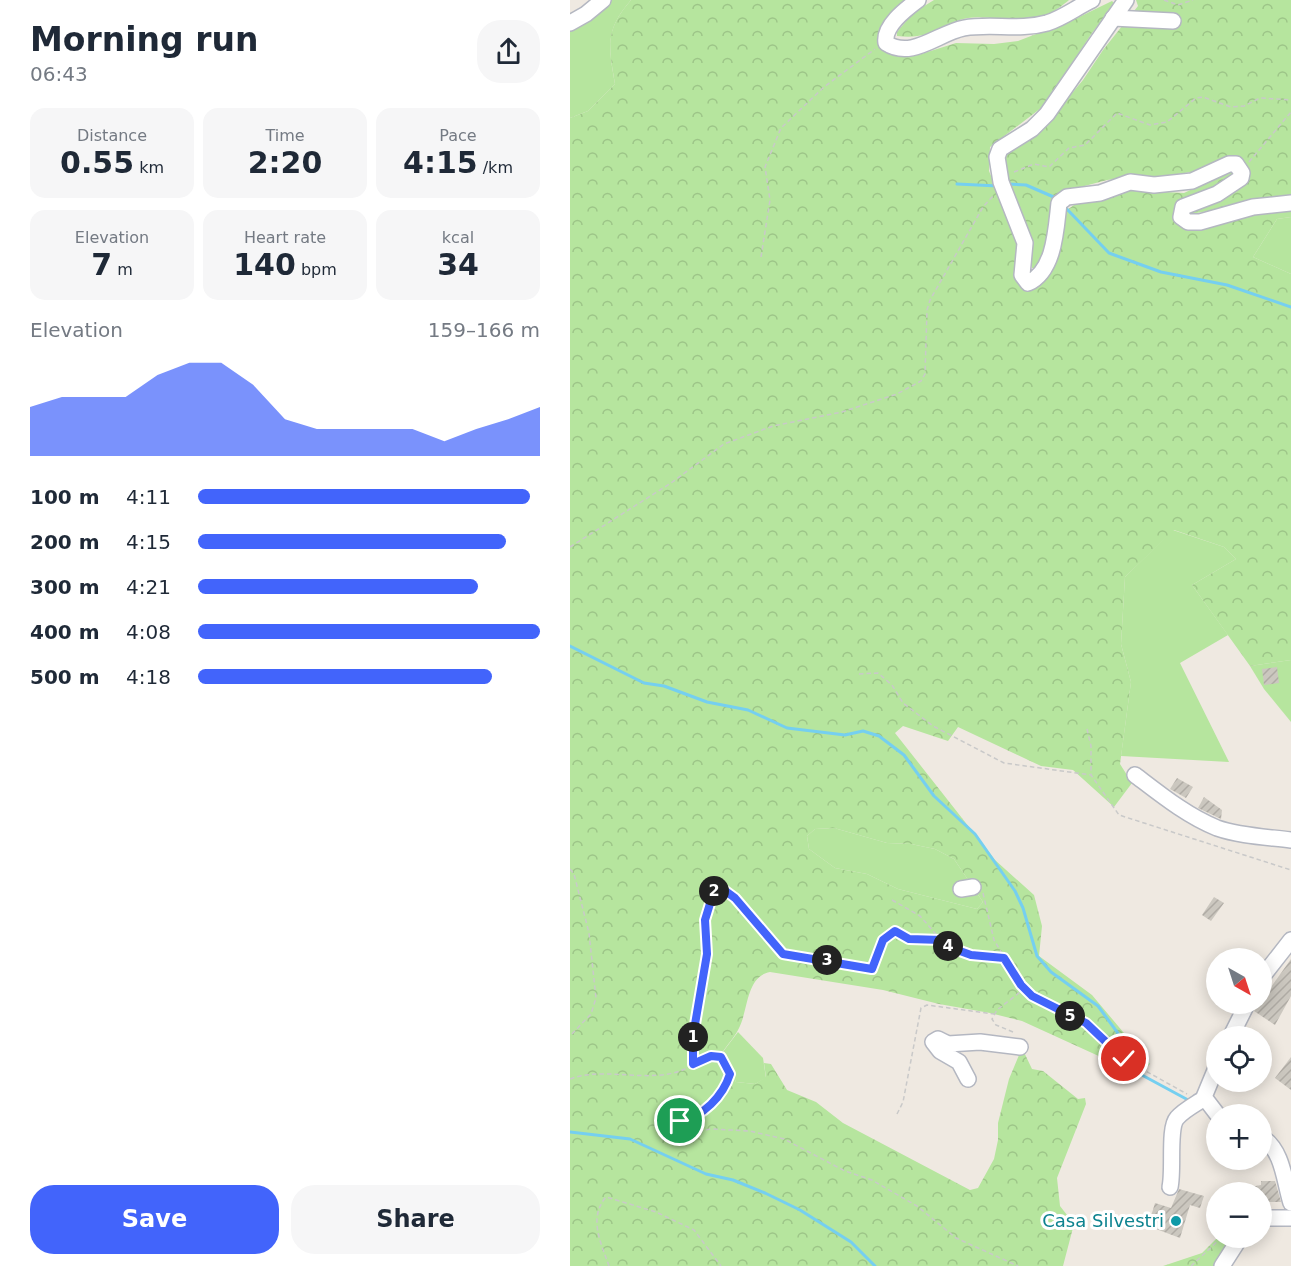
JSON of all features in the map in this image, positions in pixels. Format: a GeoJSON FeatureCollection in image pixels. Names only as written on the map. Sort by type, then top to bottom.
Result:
{"type":"FeatureCollection","features":[{"type":"Feature","properties":{"kind":"street"},"geometry":{"type":"LineString","coordinates":[[570,23],[603,0]]}},
{"type":"Feature","properties":{"kind":"street"},"geometry":{"type":"LineString","coordinates":[[918,0],[896,20],[885,38],[886,43],[895,49],[923,46],[963,28],[1030,27],[1058,19],[1092,0]]}},
{"type":"Feature","properties":{"kind":"street"},"geometry":{"type":"LineString","coordinates":[[1125,0],[1047,114],[1032,129],[999,150],[997,157],[1002,184],[1025,243],[1022,275],[1028,283],[1042,271],[1056,233],[1059,203],[1067,196],[1100,193],[1130,182],[1154,185],[1192,182],[1229,164],[1236,164],[1242,173],[1241,178],[1234,185],[1183,207],[1181,217],[1188,222],[1200,222],[1253,207],[1291,203]]}},
{"type":"Feature","properties":{"kind":"street"},"geometry":{"type":"LineString","coordinates":[[1113,18],[1173,21]]}},
{"type":"Feature","properties":{"kind":"street"},"geometry":{"type":"LineString","coordinates":[[1135,775],[1184,810],[1217,828],[1240,834],[1291,840]]}},
{"type":"Feature","properties":{"kind":"street"},"geometry":{"type":"LineString","coordinates":[[1272,964],[1291,940]]}},
{"type":"Feature","properties":{"kind":"street"},"geometry":{"type":"LineString","coordinates":[[968,1079],[959,1062],[940,1051],[933,1042],[938,1040],[948,1044],[980,1042],[1020,1047]]}},
{"type":"Feature","properties":{"kind":"street"},"geometry":{"type":"LineString","coordinates":[[1170,1187],[1174,1171],[1171,1129],[1176,1118],[1200,1101]]}},
{"type":"Feature","properties":{"kind":"street"},"geometry":{"type":"LineString","coordinates":[[1272,1146],[1281,1162],[1288,1200]]}},
{"type":"Feature","properties":{"kind":"street"},"geometry":{"type":"LineString","coordinates":[[1272,1218],[1291,1218]]}},
{"type":"Feature","properties":{"kind":"street"},"geometry":{"type":"LineString","coordinates":[[1222,1266],[1234,1248]]}},
{"type":"Feature","properties":{"kind":"path"},"geometry":{"type":"LineString","coordinates":[[1164,0],[1178,5],[1193,0]]}},
{"type":"Feature","properties":{"kind":"path"},"geometry":{"type":"LineString","coordinates":[[761,257],[770,200],[765,167],[781,128],[824,87],[886,43]]}},
{"type":"Feature","properties":{"kind":"path"},"geometry":{"type":"LineString","coordinates":[[570,547],[671,483],[724,444],[773,426],[842,412],[897,394],[921,381],[926,368],[927,310],[930,300],[983,207],[1002,184],[1034,164],[1049,167],[1069,148],[1085,145],[1103,124],[1117,113],[1150,125],[1167,122],[1196,98],[1203,97],[1231,107],[1244,106],[1260,98],[1291,100]]}},
{"type":"Feature","properties":{"kind":"path"},"geometry":{"type":"LineString","coordinates":[[1242,173],[1252,156],[1291,112]]}},
{"type":"Feature","properties":{"kind":"path"},"geometry":{"type":"LineString","coordinates":[[859,674],[878,673],[892,685],[903,703],[927,722],[1004,763],[1091,775]]}},
{"type":"Feature","properties":{"kind":"path"},"geometry":{"type":"LineString","coordinates":[[1087,729],[1091,746],[1091,775],[1119,815],[1291,870]]}},
{"type":"Feature","properties":{"kind":"path"},"geometry":{"type":"LineString","coordinates":[[570,869],[589,933],[596,998],[591,1014],[570,1036]]}},
{"type":"Feature","properties":{"kind":"path"},"geometry":{"type":"LineString","coordinates":[[693,1064],[693,1036],[707,954],[705,920],[716,884],[735,898],[783,954],[872,969],[883,940],[895,931],[909,939],[942,940]]}},
{"type":"Feature","properties":{"kind":"path"},"geometry":{"type":"LineString","coordinates":[[967,888],[979,886],[983,891],[994,940],[1024,988],[1032,996],[1086,1023],[1124,1059],[1200,1101]]}},
{"type":"Feature","properties":{"kind":"path"},"geometry":{"type":"LineString","coordinates":[[892,900],[920,916],[949,947],[971,955],[1004,958]]}},
{"type":"Feature","properties":{"kind":"path"},"geometry":{"type":"LineString","coordinates":[[1020,1047],[1023,1045],[1018,1034],[996,1025],[992,1020],[994,1014],[1024,988]]}},
{"type":"Feature","properties":{"kind":"path"},"geometry":{"type":"LineString","coordinates":[[897,1114],[903,1102],[921,1008],[927,1005],[994,1014]]}},
{"type":"Feature","properties":{"kind":"path"},"geometry":{"type":"LineString","coordinates":[[570,1078],[585,1073],[626,1076],[674,1073],[711,1056],[721,1057],[730,1074],[726,1087],[712,1103],[692,1119],[680,1121],[672,1127],[674,1131],[688,1133],[711,1129],[750,1131],[784,1139],[845,1171],[872,1180],[917,1206],[956,1238],[1018,1266]]}},
{"type":"Feature","properties":{"kind":"path"},"geometry":{"type":"LineString","coordinates":[[609,1266],[596,1227],[598,1206],[606,1197],[656,1212],[694,1230],[721,1266]]}},
{"type":"Feature","properties":{"kind":"path"},"geometry":{"type":"LineString","coordinates":[[1191,1266],[1210,1248]]}},
{"type":"Feature","properties":{"kind":"green space"},"geometry":{"type":"Polygon","coordinates":[[[610,0],[631,0],[612,30],[610,49],[615,84],[588,111],[570,118],[570,30],[610,0]]]}},
{"type":"Feature","properties":{"kind":"green space"},"geometry":{"type":"Polygon","coordinates":[[[631,0],[907,0],[883,24],[877,38],[887,53],[918,55],[956,43],[994,44],[1018,41],[1075,19],[1112,1],[1115,4],[1092,33],[1045,105],[990,147],[989,171],[1013,229],[1019,257],[1034,286],[1061,221],[1067,210],[1074,205],[1127,190],[1184,193],[1231,171],[1236,173],[1177,215],[1216,220],[1291,209],[1291,217],[1277,219],[1253,257],[1291,274],[1291,660],[1250,666],[1192,585],[1236,559],[1224,547],[1174,530],[1125,577],[1121,644],[1131,682],[1120,764],[1132,783],[1114,807],[1073,770],[1041,766],[958,727],[948,741],[903,726],[895,733],[995,860],[1034,895],[1042,926],[1039,956],[1092,995],[1150,1064],[1142,1071],[1122,1059],[1105,1043],[1103,1058],[1022,1021],[990,1013],[939,1004],[883,990],[770,972],[756,980],[742,1022],[722,1053],[736,1082],[755,1084],[766,1077],[764,1063],[771,1064],[787,1090],[816,1102],[843,1123],[970,1190],[978,1188],[994,1159],[998,1140],[998,1123],[1009,1079],[1022,1048],[1032,1069],[1043,1071],[1078,1099],[1085,1098],[1086,1104],[1057,1178],[1060,1206],[1074,1224],[1063,1266],[570,1266],[570,118],[588,111],[615,84],[610,49],[612,30],[631,0]],[[834,828],[815,829],[807,836],[809,849],[835,868],[867,874],[898,889],[977,909],[983,902],[954,859],[935,849],[911,844],[887,843],[834,828]]]}},
{"type":"Feature","properties":{"kind":"green space"},"geometry":{"type":"Polygon","coordinates":[[[934,0],[1069,0],[1048,15],[1036,20],[1017,22],[982,17],[968,18],[928,34],[910,37],[897,36],[897,32],[913,13],[934,0]]]}},
{"type":"Feature","properties":{"kind":"green space"},"geometry":{"type":"Polygon","coordinates":[[[1136,0],[1291,0],[1291,198],[1190,214],[1190,210],[1237,191],[1249,176],[1223,159],[1198,171],[1151,178],[1131,177],[1107,180],[1066,191],[1052,200],[1051,233],[1036,268],[1032,268],[1024,223],[1017,200],[1006,178],[1004,156],[1036,136],[1083,80],[1103,50],[1138,6],[1136,0]]]}},
{"type":"Feature","properties":{"kind":"green space"},"geometry":{"type":"Polygon","coordinates":[[[1291,217],[1291,274],[1253,257],[1277,219],[1291,217]]]}},
{"type":"Feature","properties":{"kind":"green space"},"geometry":{"type":"Polygon","coordinates":[[[1173,530],[1224,547],[1236,559],[1192,585],[1228,635],[1180,663],[1229,762],[1121,756],[1131,682],[1121,644],[1125,577],[1173,530]]]}},
{"type":"Feature","properties":{"kind":"green space"},"geometry":{"type":"Polygon","coordinates":[[[1291,660],[1291,722],[1264,689],[1250,666],[1291,660]]]}},
{"type":"Feature","properties":{"kind":"green space"},"geometry":{"type":"Polygon","coordinates":[[[834,828],[887,843],[911,844],[935,849],[954,859],[983,902],[977,909],[898,889],[867,874],[835,868],[809,849],[807,836],[815,829],[834,828]]]}},
{"type":"Feature","properties":{"kind":"green space"},"geometry":{"type":"Polygon","coordinates":[[[738,1032],[763,1058],[766,1078],[755,1084],[736,1082],[722,1053],[738,1032]]]}},
{"type":"Feature","properties":{"kind":"green space"},"geometry":{"type":"Polygon","coordinates":[[[1207,1248],[1228,1248],[1228,1252],[1220,1266],[1163,1266],[1202,1253],[1207,1248]]]}},
{"type":"Feature","properties":{"kind":"building"},"geometry":{"type":"Polygon","coordinates":[[[1277,667],[1279,683],[1264,685],[1262,669],[1277,667]]]}},
{"type":"Feature","properties":{"kind":"building"},"geometry":{"type":"Polygon","coordinates":[[[1177,778],[1193,787],[1186,798],[1170,789],[1177,778]]]}},
{"type":"Feature","properties":{"kind":"building"},"geometry":{"type":"Polygon","coordinates":[[[1204,797],[1222,810],[1221,819],[1198,808],[1204,797]]]}},
{"type":"Feature","properties":{"kind":"building"},"geometry":{"type":"Polygon","coordinates":[[[1214,897],[1224,903],[1211,921],[1202,915],[1214,897]]]}},
{"type":"Feature","properties":{"kind":"building"},"geometry":{"type":"Polygon","coordinates":[[[1291,959],[1291,996],[1275,1025],[1258,1014],[1272,1014],[1272,986],[1291,959]]]}},
{"type":"Feature","properties":{"kind":"building"},"geometry":{"type":"Polygon","coordinates":[[[1291,1057],[1291,1090],[1275,1078],[1291,1057]]]}},
{"type":"Feature","properties":{"kind":"building"},"geometry":{"type":"Polygon","coordinates":[[[1275,1181],[1281,1202],[1272,1202],[1272,1182],[1261,1182],[1275,1181]]]}},
{"type":"Feature","properties":{"kind":"building","name":"Casa Silvestri"},"geometry":{"type":"Polygon","coordinates":[[[1179,1189],[1204,1196],[1200,1208],[1190,1205],[1180,1238],[1148,1226],[1155,1203],[1171,1208],[1179,1189]]]}},
{"type":"Feature","properties":{"kind":"waterway"},"geometry":{"type":"LineString","coordinates":[[957,184],[998,186]]}},
{"type":"Feature","properties":{"kind":"waterway"},"geometry":{"type":"LineString","coordinates":[[1008,184],[1026,185],[1056,198]]}},
{"type":"Feature","properties":{"kind":"waterway"},"geometry":{"type":"LineString","coordinates":[[1064,206],[1109,253],[1161,272],[1227,285],[1291,307]]}},
{"type":"Feature","properties":{"kind":"waterway"},"geometry":{"type":"LineString","coordinates":[[570,646],[644,683],[664,686],[707,702],[748,710],[787,728],[845,735],[863,731],[879,736],[904,755],[934,796],[975,834],[1015,891],[1023,908],[1037,956],[1051,972],[1098,1006],[1139,1062]]}},
{"type":"Feature","properties":{"kind":"waterway"},"geometry":{"type":"LineString","coordinates":[[1140,1074],[1190,1101]]}},
{"type":"Feature","properties":{"kind":"waterway"},"geometry":{"type":"LineString","coordinates":[[570,1132],[630,1139],[706,1174],[733,1180],[765,1193],[800,1210],[851,1242],[875,1266]]}},
{"type":"Feature","properties":{"kind":"place","name":"Casa Silvestri"},"geometry":{"type":"Point","coordinates":[1176,1221]}},
{"type":"Feature","properties":{"kind":"route"},"geometry":{"type":"LineString","coordinates":[[680,1121],[692,1119],[712,1103],[726,1087],[730,1074],[721,1057],[711,1056],[693,1064],[693,1036],[707,954],[705,920],[716,884],[735,898],[783,954],[856,964],[872,969],[883,940],[895,931],[909,939],[942,940],[949,947],[971,955],[994,955],[1004,958],[1021,985],[1032,996],[1086,1023],[1124,1059]]}}]}
